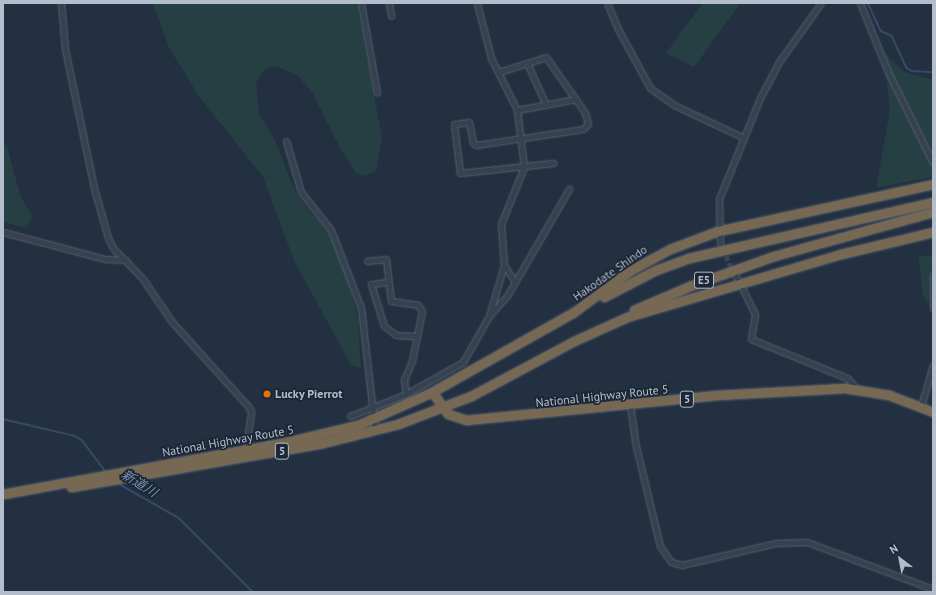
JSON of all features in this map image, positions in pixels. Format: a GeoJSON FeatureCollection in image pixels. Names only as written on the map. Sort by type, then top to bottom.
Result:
{"type":"FeatureCollection","features":[{"type":"Feature","properties":{"kind":"highway","name":"Hakodate Shindo"},"geometry":{"type":"LineString","coordinates":[[432,392],[574,312],[650,259],[676,246],[718,232],[933,184]]}},
{"type":"Feature","properties":{"kind":"highway","name":"E5"},"geometry":{"type":"LineString","coordinates":[[574,312],[656,270],[689,258],[731,246],[838,225],[933,202]]}},
{"type":"Feature","properties":{"kind":"highway","name":"E5"},"geometry":{"type":"LineString","coordinates":[[574,341],[633,310],[690,286],[841,237],[933,212]]}},
{"type":"Feature","properties":{"kind":"highway","name":"5"},"geometry":{"type":"LineString","coordinates":[[442,408],[508,377],[574,341],[628,317],[738,280],[933,232]]}},
{"type":"Feature","properties":{"kind":"highway","name":"National Highway Route 5"},"geometry":{"type":"LineString","coordinates":[[250,453],[324,435],[373,420],[432,392],[442,408],[455,418],[466,420],[788,389],[853,389],[889,395],[921,406],[933,412]]}},
{"type":"Feature","properties":{"kind":"highway","name":"National Highway Route 5"},"geometry":{"type":"LineString","coordinates":[[3,494],[116,476],[376,430],[442,408]]}},
{"type":"Feature","properties":{"kind":"highway","name":"National Highway Route 5"},"geometry":{"type":"LineString","coordinates":[[3,500],[104,478]]}},
{"type":"Feature","properties":{"kind":"street"},"geometry":{"type":"LineString","coordinates":[[61,3],[65,50],[102,218],[113,248],[143,279],[172,322],[248,406],[251,412],[247,440],[250,453]]}},
{"type":"Feature","properties":{"kind":"street"},"geometry":{"type":"LineString","coordinates":[[361,3],[377,94]]}},
{"type":"Feature","properties":{"kind":"street"},"geometry":{"type":"LineString","coordinates":[[389,3],[391,16]]}},
{"type":"Feature","properties":{"kind":"street"},"geometry":{"type":"LineString","coordinates":[[350,416],[371,410],[406,394],[463,362],[489,316],[504,265],[501,224],[524,167],[522,138],[517,110],[489,51],[477,3]]}},
{"type":"Feature","properties":{"kind":"street"},"geometry":{"type":"LineString","coordinates":[[607,3],[618,29],[650,88],[674,105],[744,138]]}},
{"type":"Feature","properties":{"kind":"street"},"geometry":{"type":"LineString","coordinates":[[720,243],[718,232],[719,199],[744,138],[771,76],[821,3]]}},
{"type":"Feature","properties":{"kind":"street"},"geometry":{"type":"LineString","coordinates":[[860,3],[888,72],[933,163]]}},
{"type":"Feature","properties":{"kind":"street"},"geometry":{"type":"LineString","coordinates":[[499,72],[546,57],[551,60],[588,119],[586,127],[476,145],[473,143],[469,122],[454,124],[460,173],[516,165],[524,167],[553,162]]}},
{"type":"Feature","properties":{"kind":"street"},"geometry":{"type":"LineString","coordinates":[[527,63],[546,105]]}},
{"type":"Feature","properties":{"kind":"street"},"geometry":{"type":"LineString","coordinates":[[517,110],[576,100]]}},
{"type":"Feature","properties":{"kind":"street"},"geometry":{"type":"LineString","coordinates":[[286,141],[302,192],[331,230],[361,308],[371,410],[376,430]]}},
{"type":"Feature","properties":{"kind":"street"},"geometry":{"type":"LineString","coordinates":[[489,316],[504,301],[569,189]]}},
{"type":"Feature","properties":{"kind":"street"},"geometry":{"type":"LineString","coordinates":[[3,232],[105,259],[126,260]]}},
{"type":"Feature","properties":{"kind":"street"},"geometry":{"type":"LineString","coordinates":[[367,261],[386,259],[391,300],[418,305],[422,311],[415,336],[412,361],[404,380],[406,394]]}},
{"type":"Feature","properties":{"kind":"street"},"geometry":{"type":"LineString","coordinates":[[504,265],[515,282]]}},
{"type":"Feature","properties":{"kind":"street"},"geometry":{"type":"LineString","coordinates":[[933,275],[933,308]]}},
{"type":"Feature","properties":{"kind":"street"},"geometry":{"type":"LineString","coordinates":[[738,280],[755,314],[751,339],[847,378],[853,384],[853,389]]}},
{"type":"Feature","properties":{"kind":"street"},"geometry":{"type":"LineString","coordinates":[[388,282],[371,284],[384,326],[396,335],[415,336]]}},
{"type":"Feature","properties":{"kind":"street"},"geometry":{"type":"LineString","coordinates":[[463,362],[470,371]]}},
{"type":"Feature","properties":{"kind":"street"},"geometry":{"type":"LineString","coordinates":[[921,406],[933,365]]}},
{"type":"Feature","properties":{"kind":"street"},"geometry":{"type":"LineString","coordinates":[[630,404],[635,442],[660,546],[671,562],[682,565],[776,543],[807,542],[933,589]]}},
{"type":"Feature","properties":{"kind":"green space"},"geometry":{"type":"Polygon","coordinates":[[[153,3],[357,3],[382,137],[376,171],[365,176],[356,173],[340,148],[312,92],[296,74],[275,66],[264,70],[256,83],[259,114],[274,138],[292,183],[301,200],[331,236],[342,257],[358,318],[361,368],[351,365],[295,263],[263,177],[199,96],[169,48],[153,3]]]}},
{"type":"Feature","properties":{"kind":"green space"},"geometry":{"type":"Polygon","coordinates":[[[703,3],[741,3],[694,67],[666,53],[703,3]]]}},
{"type":"Feature","properties":{"kind":"green space"},"geometry":{"type":"Polygon","coordinates":[[[883,51],[904,72],[933,80],[933,177],[876,188],[890,110],[883,51]]]}},
{"type":"Feature","properties":{"kind":"green space"},"geometry":{"type":"Polygon","coordinates":[[[3,142],[7,147],[21,198],[33,216],[26,228],[3,222],[3,142]]]}},
{"type":"Feature","properties":{"kind":"green space"},"geometry":{"type":"Polygon","coordinates":[[[933,255],[929,301],[926,301],[922,293],[919,256],[933,255]]]}},
{"type":"Feature","properties":{"kind":"waterway"},"geometry":{"type":"LineString","coordinates":[[868,3],[881,31],[892,36],[907,68],[912,71],[933,72]]}},
{"type":"Feature","properties":{"kind":"waterway","name":"新道川"},"geometry":{"type":"LineString","coordinates":[[3,419],[75,436],[82,440],[106,472]]}},
{"type":"Feature","properties":{"kind":"waterway","name":"新道川"},"geometry":{"type":"LineString","coordinates":[[117,483],[179,518],[253,592]]}},
{"type":"Feature","properties":{"kind":"tunnel"},"geometry":{"type":"LineString","coordinates":[[723,249],[733,271]]}},
{"type":"Feature","properties":{"kind":"place","name":"Lucky Pierrot"},"geometry":{"type":"Point","coordinates":[267,394]}}]}
